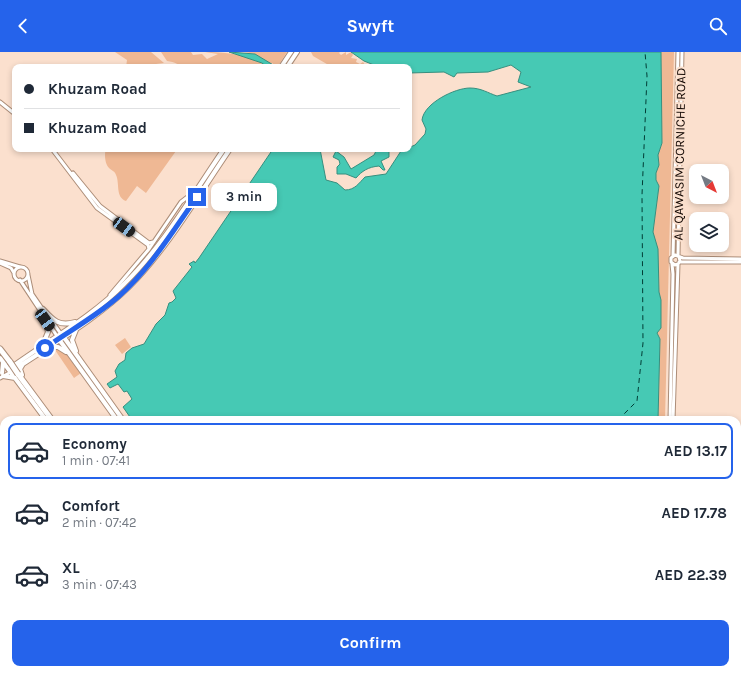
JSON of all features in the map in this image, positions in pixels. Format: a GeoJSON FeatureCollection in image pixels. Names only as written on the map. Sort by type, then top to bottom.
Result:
{"type":"FeatureCollection","features":[{"type":"Feature","properties":{"kind":"highway"},"geometry":{"type":"LineString","coordinates":[[0,349],[47,416]]}},
{"type":"Feature","properties":{"kind":"highway"},"geometry":{"type":"LineString","coordinates":[[0,355],[11,365]]}},
{"type":"Feature","properties":{"kind":"main road"},"geometry":{"type":"LineString","coordinates":[[284,64],[293,53]]}},
{"type":"Feature","properties":{"kind":"main road"},"geometry":{"type":"LineString","coordinates":[[288,64],[293,53]]}},
{"type":"Feature","properties":{"kind":"main road"},"geometry":{"type":"LineString","coordinates":[[117,298],[116,294],[152,253],[222,152]]}},
{"type":"Feature","properties":{"kind":"main road"},"geometry":{"type":"LineString","coordinates":[[11,365],[24,360],[117,298],[136,280],[156,255],[228,152]]}},
{"type":"Feature","properties":{"kind":"main road"},"geometry":{"type":"LineString","coordinates":[[83,364],[73,345],[72,340],[74,332],[80,323],[123,285]]}},
{"type":"Feature","properties":{"kind":"main road"},"geometry":{"type":"LineString","coordinates":[[43,309],[60,324],[80,323]]}},
{"type":"Feature","properties":{"kind":"main road"},"geometry":{"type":"LineString","coordinates":[[45,320],[48,332],[45,346]]}},
{"type":"Feature","properties":{"kind":"main road"},"geometry":{"type":"LineString","coordinates":[[60,336],[71,356],[114,416]]}},
{"type":"Feature","properties":{"kind":"main road"},"geometry":{"type":"LineString","coordinates":[[60,336],[83,364],[120,416]]}},
{"type":"Feature","properties":{"kind":"main road"},"geometry":{"type":"LineString","coordinates":[[0,346],[18,375]]}},
{"type":"Feature","properties":{"kind":"main road"},"geometry":{"type":"LineString","coordinates":[[45,346],[58,347],[71,356]]}},
{"type":"Feature","properties":{"kind":"main road"},"geometry":{"type":"LineString","coordinates":[[1,360],[11,365],[18,375]]}},
{"type":"Feature","properties":{"kind":"main road"},"geometry":{"type":"LineString","coordinates":[[1,360],[4,368],[1,376],[18,375]]}},
{"type":"Feature","properties":{"kind":"main road"},"geometry":{"type":"LineString","coordinates":[[11,365],[16,361],[24,360]]}},
{"type":"Feature","properties":{"kind":"main road"},"geometry":{"type":"LineString","coordinates":[[18,375],[24,360]]}},
{"type":"Feature","properties":{"kind":"street","name":"AL QAWASIM CORNICHE ROAD"},"geometry":{"type":"LineString","coordinates":[[672,264],[670,259],[673,256],[678,52]]}},
{"type":"Feature","properties":{"kind":"street","name":"AL QAWASIM CORNICHE ROAD"},"geometry":{"type":"LineString","coordinates":[[679,263],[682,53]]}},
{"type":"Feature","properties":{"kind":"street"},"geometry":{"type":"LineString","coordinates":[[682,53],[684,59]]}},
{"type":"Feature","properties":{"kind":"street"},"geometry":{"type":"LineString","coordinates":[[675,71],[678,75]]}},
{"type":"Feature","properties":{"kind":"street"},"geometry":{"type":"LineString","coordinates":[[0,102],[12,112]]}},
{"type":"Feature","properties":{"kind":"street"},"geometry":{"type":"LineString","coordinates":[[54,152],[100,206],[149,243],[153,242]]}},
{"type":"Feature","properties":{"kind":"street"},"geometry":{"type":"LineString","coordinates":[[65,165],[97,208],[148,245],[149,249]]}},
{"type":"Feature","properties":{"kind":"street"},"geometry":{"type":"LineString","coordinates":[[106,300],[149,249],[181,202],[194,192]]}},
{"type":"Feature","properties":{"kind":"street"},"geometry":{"type":"LineString","coordinates":[[673,256],[741,261]]}},
{"type":"Feature","properties":{"kind":"street"},"geometry":{"type":"LineString","coordinates":[[670,416],[672,264],[741,261]]}},
{"type":"Feature","properties":{"kind":"street"},"geometry":{"type":"LineString","coordinates":[[0,262],[26,269],[32,294],[60,336]]}},
{"type":"Feature","properties":{"kind":"street"},"geometry":{"type":"LineString","coordinates":[[0,262],[11,268],[45,320],[60,336]]}},
{"type":"Feature","properties":{"kind":"street"},"geometry":{"type":"LineString","coordinates":[[673,416],[679,263]]}},
{"type":"Feature","properties":{"kind":"street"},"geometry":{"type":"LineString","coordinates":[[15,275],[15,271],[20,267]]}},
{"type":"Feature","properties":{"kind":"street"},"geometry":{"type":"LineString","coordinates":[[20,280],[24,280],[28,275]]}},
{"type":"Feature","properties":{"kind":"street"},"geometry":{"type":"LineString","coordinates":[[1,376],[11,365]]}},
{"type":"Feature","properties":{"kind":"shaded area"},"geometry":{"type":"Polygon","coordinates":[[[115,52],[151,52],[164,63],[126,64],[127,60],[115,52]]]}},
{"type":"Feature","properties":{"kind":"shaded area"},"geometry":{"type":"Polygon","coordinates":[[[161,52],[191,52],[193,55],[202,54],[207,59],[218,54],[205,52],[228,53],[254,59],[262,64],[178,64],[167,61],[161,52]]]}},
{"type":"Feature","properties":{"kind":"shaded area"},"geometry":{"type":"Polygon","coordinates":[[[244,52],[287,52],[279,64],[270,64],[255,54],[244,52]]]}},
{"type":"Feature","properties":{"kind":"shaded area"},"geometry":{"type":"Polygon","coordinates":[[[311,52],[340,52],[339,53],[341,55],[346,52],[346,55],[351,52],[353,55],[351,58],[357,59],[356,62],[360,64],[327,64],[313,56],[311,52]]]}},
{"type":"Feature","properties":{"kind":"shaded area"},"geometry":{"type":"Polygon","coordinates":[[[661,52],[674,52],[665,416],[658,416],[660,339],[657,333],[661,328],[661,300],[659,292],[658,259],[653,232],[659,186],[656,180],[656,173],[659,165],[658,155],[662,143],[661,52]]]}},
{"type":"Feature","properties":{"kind":"shaded area"},"geometry":{"type":"Polygon","coordinates":[[[105,152],[175,152],[146,193],[137,186],[126,201],[120,196],[116,174],[109,168],[105,152]]]}},
{"type":"Feature","properties":{"kind":"shaded area"},"geometry":{"type":"Polygon","coordinates":[[[125,338],[131,347],[122,354],[115,345],[125,338]]]}},
{"type":"Feature","properties":{"kind":"shaded area"},"geometry":{"type":"Polygon","coordinates":[[[58,348],[65,352],[81,373],[74,378],[55,350],[58,348]]]}},
{"type":"Feature","properties":{"kind":"water"},"geometry":{"type":"Polygon","coordinates":[[[229,52],[255,54],[272,64],[262,63],[229,52]]]}},
{"type":"Feature","properties":{"kind":"water"},"geometry":{"type":"Polygon","coordinates":[[[351,52],[661,52],[662,143],[658,155],[659,165],[656,173],[656,180],[659,186],[653,232],[658,249],[659,292],[661,300],[661,328],[657,333],[660,339],[658,416],[129,416],[123,407],[132,399],[127,391],[124,392],[118,384],[110,388],[107,384],[117,377],[115,371],[119,364],[125,360],[126,353],[132,348],[144,344],[156,324],[165,315],[169,303],[176,298],[173,291],[192,267],[189,264],[194,261],[195,263],[199,258],[271,152],[321,152],[326,180],[337,183],[345,190],[348,190],[356,186],[365,177],[386,174],[400,152],[412,152],[412,146],[425,134],[426,129],[422,120],[424,114],[434,102],[441,98],[456,91],[470,88],[478,89],[497,96],[531,87],[518,82],[521,72],[511,65],[488,72],[457,73],[454,77],[444,72],[412,73],[412,64],[372,64],[351,52]]]}},
{"type":"Feature","properties":{"kind":"water"},"geometry":{"type":"Polygon","coordinates":[[[336,152],[344,157],[351,169],[374,155],[376,152],[389,152],[389,157],[381,161],[385,170],[379,166],[368,168],[356,178],[346,174],[337,174],[337,167],[340,164],[339,160],[333,157],[336,152]]]}},
{"type":"Feature","properties":{"kind":"ferry route"},"geometry":{"type":"LineString","coordinates":[[622,416],[637,401],[643,343],[642,195],[647,76],[645,52]]}},
{"type":"Feature","properties":{"kind":"route"},"geometry":{"type":"LineString","coordinates":[[45,348],[81,325],[128,288],[156,255],[197,197]]}}]}
